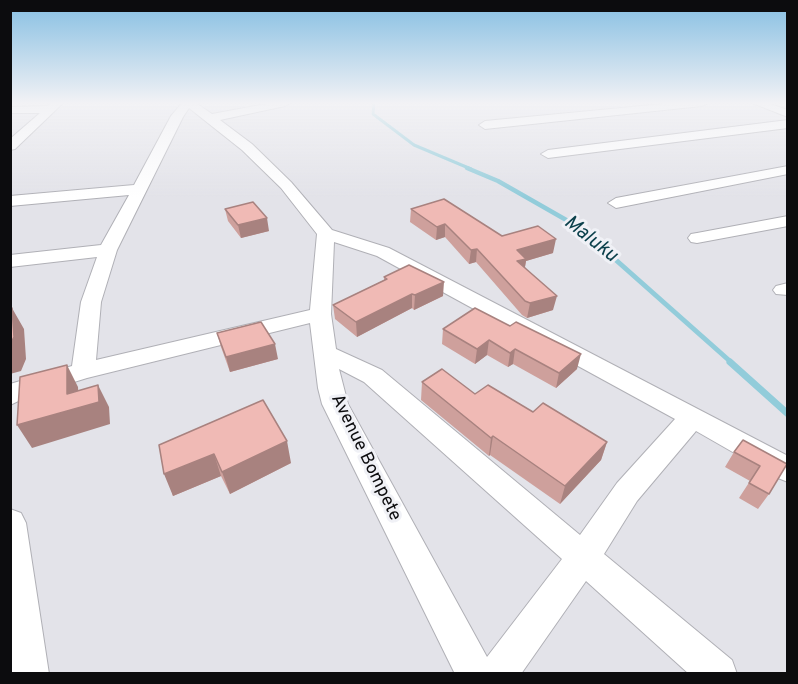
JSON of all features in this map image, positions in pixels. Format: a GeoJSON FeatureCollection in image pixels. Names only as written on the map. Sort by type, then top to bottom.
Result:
{"type":"FeatureCollection","features":[{"type":"Feature","properties":{"kind":"street"},"geometry":{"type":"LineString","coordinates":[[10,146],[22,135]]}},
{"type":"Feature","properties":{"kind":"street"},"geometry":{"type":"LineString","coordinates":[[83,371],[91,302],[108,250],[167,135]]}},
{"type":"Feature","properties":{"kind":"street"},"geometry":{"type":"LineString","coordinates":[[232,135],[286,185],[326,234],[382,252],[788,470]]}},
{"type":"Feature","properties":{"kind":"street"},"geometry":{"type":"LineString","coordinates":[[548,154],[696,135]]}},
{"type":"Feature","properties":{"kind":"street"},"geometry":{"type":"LineString","coordinates":[[616,203],[788,170]]}},
{"type":"Feature","properties":{"kind":"street"},"geometry":{"type":"LineString","coordinates":[[10,201],[140,189]]}},
{"type":"Feature","properties":{"kind":"street"},"geometry":{"type":"LineString","coordinates":[[697,238],[788,221]]}},
{"type":"Feature","properties":{"kind":"street","name":"Avenue Bompete"},"geometry":{"type":"LineString","coordinates":[[326,234],[320,315],[330,388],[335,404],[475,674]]}},
{"type":"Feature","properties":{"kind":"street"},"geometry":{"type":"LineString","coordinates":[[10,261],[108,250]]}},
{"type":"Feature","properties":{"kind":"street"},"geometry":{"type":"LineString","coordinates":[[10,396],[20,390],[83,371],[239,332],[320,315]]}},
{"type":"Feature","properties":{"kind":"street"},"geometry":{"type":"LineString","coordinates":[[325,353],[373,376],[718,674]]}},
{"type":"Feature","properties":{"kind":"street"},"geometry":{"type":"LineString","coordinates":[[498,674],[583,558],[627,492],[693,417]]}},
{"type":"Feature","properties":{"kind":"street"},"geometry":{"type":"LineString","coordinates":[[10,523],[30,674]]}},
{"type":"Feature","properties":{"kind":"building"},"geometry":{"type":"Polygon","coordinates":[[[444,199],[502,236],[538,226],[556,239],[517,250],[526,259],[517,261],[557,296],[530,303],[525,301],[477,249],[471,250],[445,224],[437,227],[411,209],[444,199]]]}},
{"type":"Feature","properties":{"kind":"building"},"geometry":{"type":"Polygon","coordinates":[[[253,202],[267,218],[238,225],[225,209],[253,202]]]}},
{"type":"Feature","properties":{"kind":"building"},"geometry":{"type":"Polygon","coordinates":[[[409,265],[444,282],[415,295],[412,294],[356,322],[333,305],[387,279],[384,277],[409,265]]]}},
{"type":"Feature","properties":{"kind":"building"},"geometry":{"type":"Polygon","coordinates":[[[10,308],[12,308],[14,337],[10,344],[10,308]]]}},
{"type":"Feature","properties":{"kind":"building"},"geometry":{"type":"Polygon","coordinates":[[[475,308],[510,326],[516,322],[581,354],[559,373],[515,349],[510,353],[489,340],[477,349],[443,329],[475,308]]]}},
{"type":"Feature","properties":{"kind":"building"},"geometry":{"type":"Polygon","coordinates":[[[261,322],[275,344],[226,357],[217,333],[261,322]]]}},
{"type":"Feature","properties":{"kind":"building"},"geometry":{"type":"Polygon","coordinates":[[[67,365],[67,394],[98,385],[99,402],[17,425],[20,377],[67,365]]]}},
{"type":"Feature","properties":{"kind":"building"},"geometry":{"type":"Polygon","coordinates":[[[442,369],[475,394],[488,385],[533,412],[543,403],[607,442],[565,486],[493,436],[491,438],[422,382],[442,369]]]}},
{"type":"Feature","properties":{"kind":"building"},"geometry":{"type":"Polygon","coordinates":[[[263,400],[287,441],[222,472],[214,454],[164,474],[159,445],[263,400]]]}},
{"type":"Feature","properties":{"kind":"building"},"geometry":{"type":"Polygon","coordinates":[[[743,440],[787,464],[769,494],[749,483],[760,466],[734,452],[743,440]]]}},
{"type":"Feature","properties":{"kind":"waterway","name":"Maluku"},"geometry":{"type":"LineString","coordinates":[[401,135],[414,145],[471,169]]}},
{"type":"Feature","properties":{"kind":"waterway","name":"Maluku"},"geometry":{"type":"LineString","coordinates":[[467,168],[498,181],[582,229],[610,254]]}},
{"type":"Feature","properties":{"kind":"waterway","name":"Maluku"},"geometry":{"type":"LineString","coordinates":[[608,253],[732,363]]}},
{"type":"Feature","properties":{"kind":"waterway","name":"Maluku"},"geometry":{"type":"LineString","coordinates":[[730,362],[788,414]]}}]}
